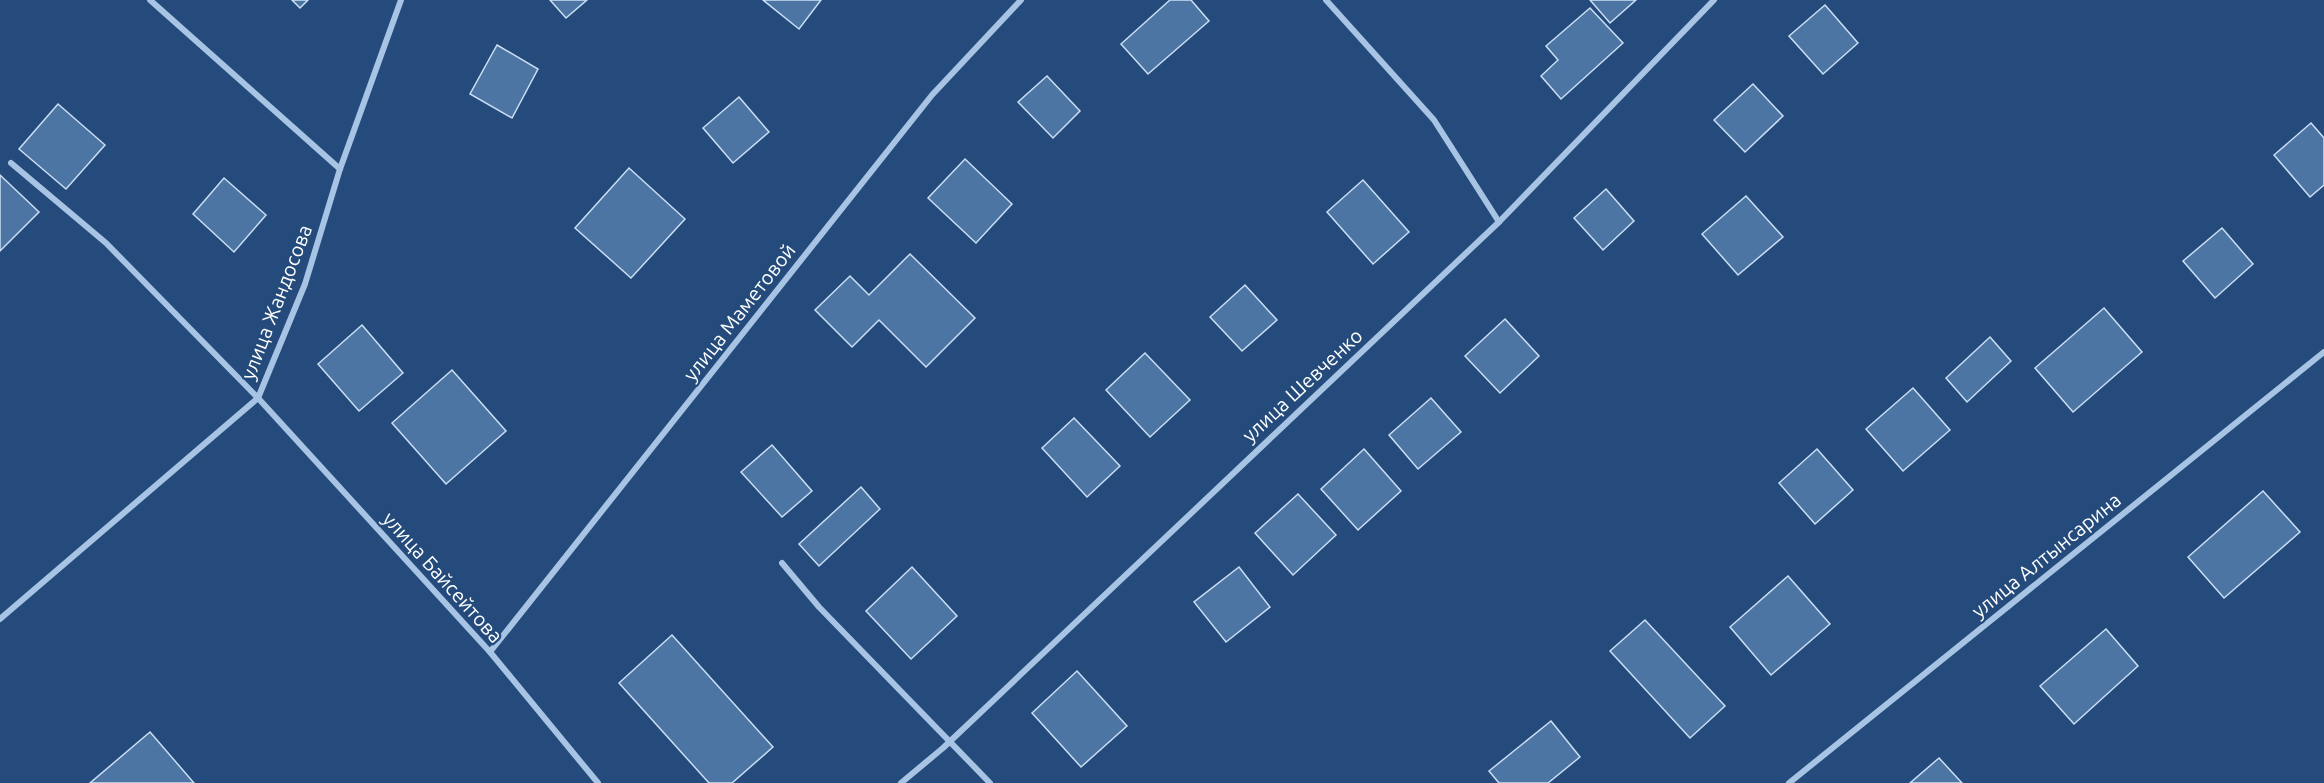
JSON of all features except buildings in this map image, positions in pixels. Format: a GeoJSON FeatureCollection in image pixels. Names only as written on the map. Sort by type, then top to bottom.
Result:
{"type":"FeatureCollection","features":[{"type":"Feature","properties":{"kind":"street"},"geometry":{"type":"LineString","coordinates":[[150,0],[340,169]]}},
{"type":"Feature","properties":{"kind":"street","name":"улица Жандосова"},"geometry":{"type":"LineString","coordinates":[[0,619],[258,398],[305,284],[340,169],[401,0]]}},
{"type":"Feature","properties":{"kind":"street","name":"улица Маметовой"},"geometry":{"type":"LineString","coordinates":[[490,652],[932,95],[1021,0]]}},
{"type":"Feature","properties":{"kind":"street"},"geometry":{"type":"LineString","coordinates":[[1326,0],[1434,120],[1499,222]]}},
{"type":"Feature","properties":{"kind":"street","name":"улица Шевченко"},"geometry":{"type":"LineString","coordinates":[[901,783],[951,740],[1499,222],[1714,0]]}},
{"type":"Feature","properties":{"kind":"street","name":"улица Байсейтова"},"geometry":{"type":"LineString","coordinates":[[12,163],[106,243],[258,398],[490,652],[598,783]]}},
{"type":"Feature","properties":{"kind":"street","name":"улица Алтынсарина"},"geometry":{"type":"LineString","coordinates":[[1789,783],[2324,352]]}},
{"type":"Feature","properties":{"kind":"street"},"geometry":{"type":"LineString","coordinates":[[782,563],[819,607],[913,706],[951,740],[990,783]]}}]}
